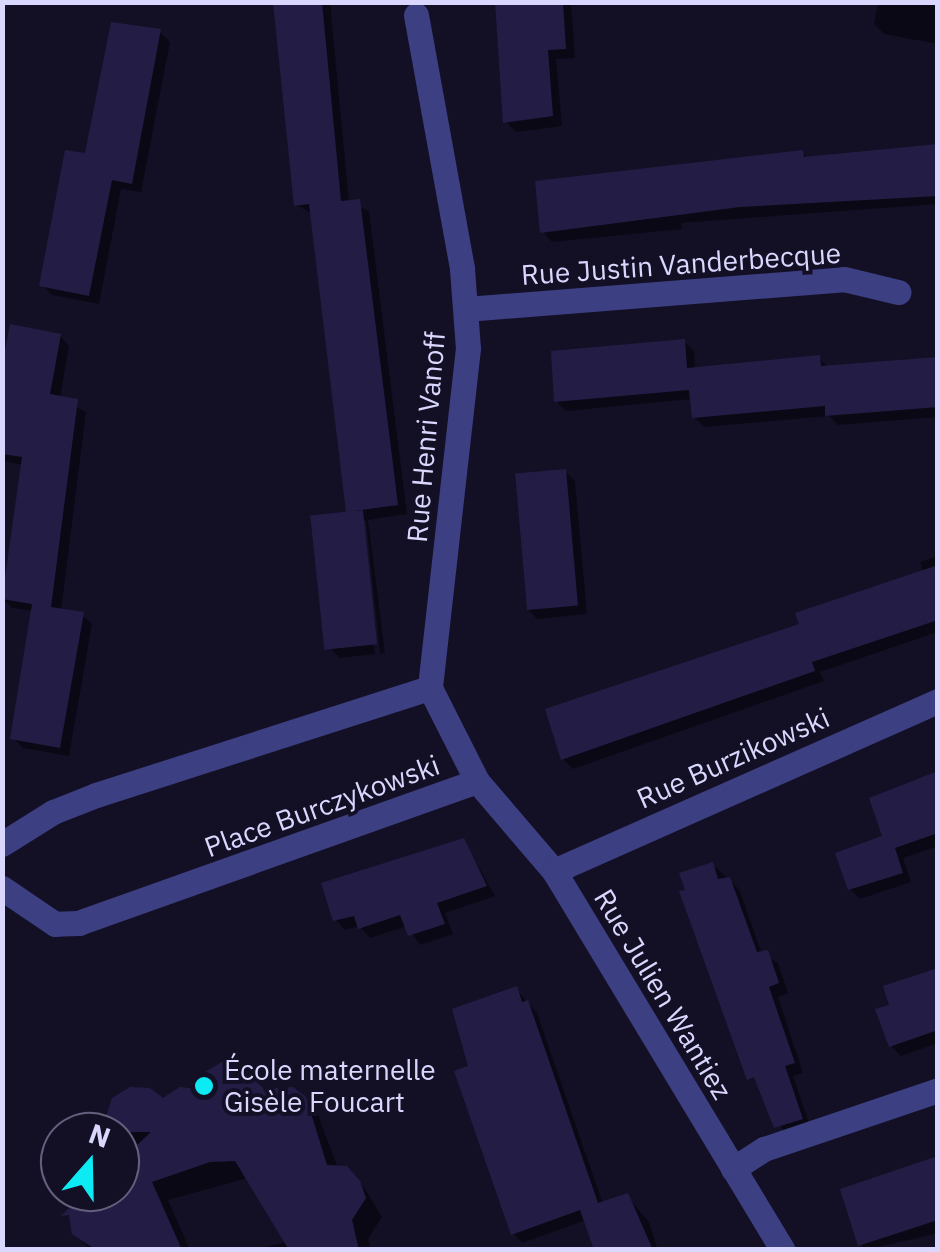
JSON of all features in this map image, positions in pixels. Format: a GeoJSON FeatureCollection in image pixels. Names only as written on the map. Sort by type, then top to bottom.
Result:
{"type":"FeatureCollection","features":[{"type":"Feature","properties":{"kind":"street","name":"Rue Henri Vanoff"},"geometry":{"type":"LineString","coordinates":[[416,16],[466,309],[468,348],[430,688]]}},
{"type":"Feature","properties":{"kind":"street","name":"Rue Justin Vanderbecque"},"geometry":{"type":"LineString","coordinates":[[466,309],[844,279],[898,292]]}},
{"type":"Feature","properties":{"kind":"street","name":"Place Burczykowski"},"geometry":{"type":"LineString","coordinates":[[2,888],[54,924],[79,923],[477,781],[430,688]]}},
{"type":"Feature","properties":{"kind":"street"},"geometry":{"type":"LineString","coordinates":[[2,844],[53,812],[96,796],[430,688]]}},
{"type":"Feature","properties":{"kind":"street","name":"Rue Burzikowski"},"geometry":{"type":"LineString","coordinates":[[554,872],[938,701]]}},
{"type":"Feature","properties":{"kind":"street","name":"Rue Julien Wantiez"},"geometry":{"type":"LineString","coordinates":[[477,781],[554,872],[783,1250]]}},
{"type":"Feature","properties":{"kind":"street"},"geometry":{"type":"LineString","coordinates":[[733,1169],[764,1149],[938,1090]]}},
{"type":"Feature","properties":{"kind":"building"},"geometry":{"type":"Polygon","coordinates":[[[273,2],[322,2],[341,201],[360,199],[398,505],[346,512],[309,204],[294,206],[273,2]]]}},
{"type":"Feature","properties":{"kind":"building"},"geometry":{"type":"Polygon","coordinates":[[[495,2],[563,2],[566,49],[548,50],[553,116],[503,123],[495,2]]]}},
{"type":"Feature","properties":{"kind":"building"},"geometry":{"type":"Polygon","coordinates":[[[111,22],[161,29],[132,184],[112,180],[89,296],[39,286],[65,150],[85,153],[111,22]]]}},
{"type":"Feature","properties":{"kind":"building"},"geometry":{"type":"Polygon","coordinates":[[[938,144],[938,196],[740,207],[540,233],[535,181],[803,150],[804,157],[938,144]]]}},
{"type":"Feature","properties":{"kind":"building"},"geometry":{"type":"Polygon","coordinates":[[[10,324],[61,334],[50,394],[78,399],[51,607],[84,612],[60,748],[10,739],[32,604],[2,599],[22,457],[2,454],[2,366],[10,324]]]}},
{"type":"Feature","properties":{"kind":"building"},"geometry":{"type":"Polygon","coordinates":[[[685,339],[687,368],[820,355],[821,366],[938,357],[938,407],[825,416],[825,406],[692,418],[689,390],[554,402],[551,351],[685,339]]]}},
{"type":"Feature","properties":{"kind":"building"},"geometry":{"type":"Polygon","coordinates":[[[566,469],[578,605],[527,610],[515,473],[566,469]]]}},
{"type":"Feature","properties":{"kind":"building"},"geometry":{"type":"Polygon","coordinates":[[[363,510],[377,644],[324,650],[310,516],[363,510]]]}},
{"type":"Feature","properties":{"kind":"building"},"geometry":{"type":"Polygon","coordinates":[[[938,565],[938,620],[812,662],[815,671],[561,760],[545,709],[799,624],[795,613],[938,565]]]}},
{"type":"Feature","properties":{"kind":"building"},"geometry":{"type":"Polygon","coordinates":[[[938,771],[938,833],[895,848],[903,873],[848,890],[835,853],[882,836],[869,798],[938,771]]]}},
{"type":"Feature","properties":{"kind":"building"},"geometry":{"type":"Polygon","coordinates":[[[464,838],[487,886],[437,903],[445,924],[408,936],[400,915],[358,929],[354,916],[333,921],[321,883],[464,838]]]}},
{"type":"Feature","properties":{"kind":"building"},"geometry":{"type":"Polygon","coordinates":[[[713,862],[718,879],[730,877],[757,952],[768,950],[779,983],[769,987],[795,1063],[785,1066],[803,1119],[774,1128],[754,1077],[747,1080],[679,891],[685,890],[679,873],[713,862]]]}},
{"type":"Feature","properties":{"kind":"building"},"geometry":{"type":"Polygon","coordinates":[[[938,968],[938,1030],[889,1047],[875,1009],[889,1005],[883,986],[938,968]]]}},
{"type":"Feature","properties":{"kind":"building"},"geometry":{"type":"Polygon","coordinates":[[[517,986],[522,1002],[528,1000],[598,1203],[628,1193],[653,1250],[594,1250],[580,1210],[511,1235],[454,1071],[468,1066],[452,1009],[517,986]]]}},
{"type":"Feature","properties":{"kind":"building"},"geometry":{"type":"Polygon","coordinates":[[[222,1062],[238,1063],[264,1089],[293,1087],[306,1097],[327,1165],[347,1166],[360,1181],[366,1198],[352,1220],[359,1250],[289,1250],[235,1161],[210,1162],[152,1182],[182,1250],[96,1250],[72,1234],[69,1215],[61,1216],[65,1212],[140,1212],[140,1142],[151,1132],[140,1132],[140,1112],[107,1112],[112,1098],[130,1087],[150,1088],[163,1098],[180,1087],[196,1089],[203,1073],[222,1062]]]}},
{"type":"Feature","properties":{"kind":"building"},"geometry":{"type":"Polygon","coordinates":[[[938,1156],[938,1220],[858,1246],[840,1189],[938,1156]]]}},
{"type":"Feature","properties":{"kind":"place","name":"École maternelle Gisèle Foucart"},"geometry":{"type":"Point","coordinates":[204,1086]}}]}
